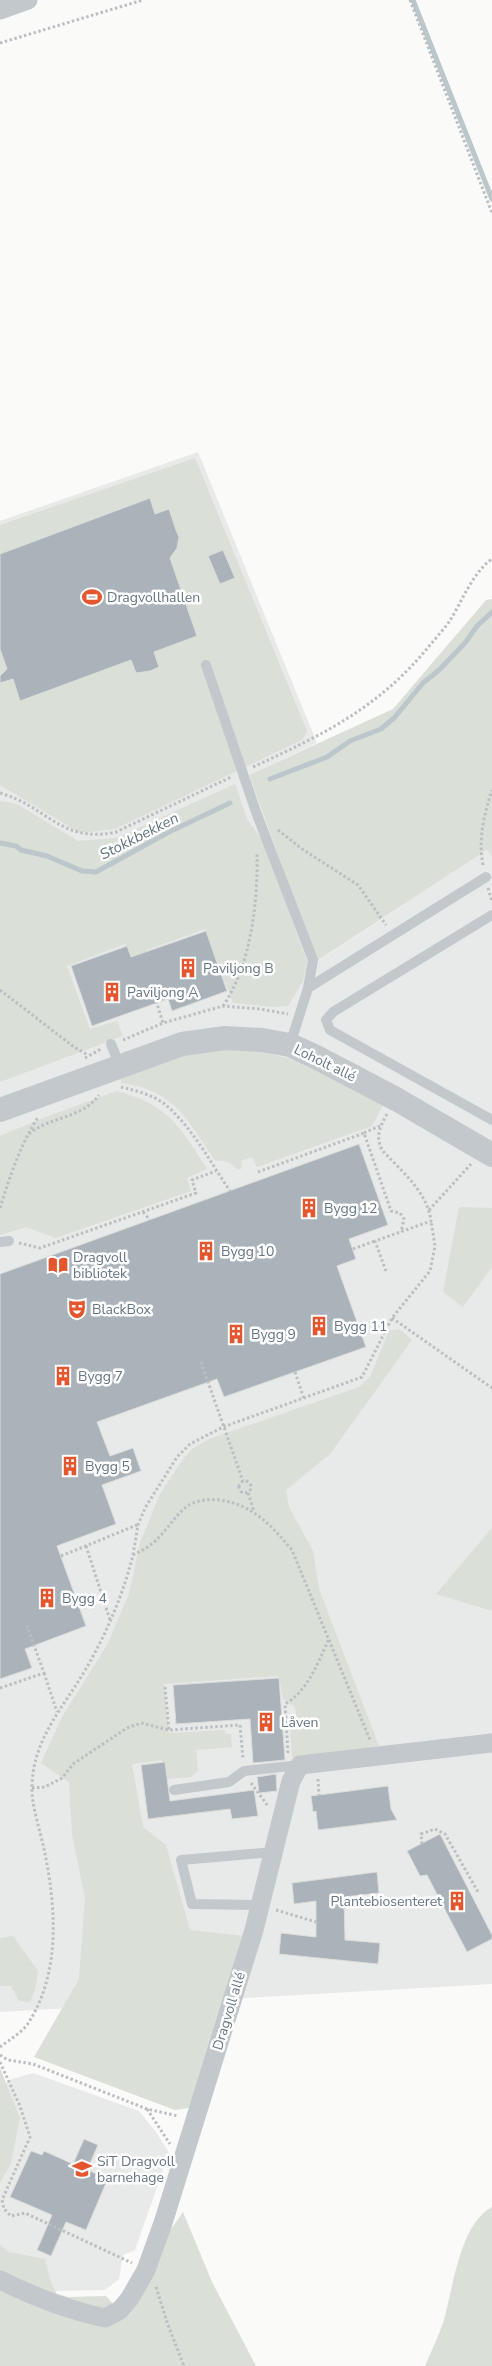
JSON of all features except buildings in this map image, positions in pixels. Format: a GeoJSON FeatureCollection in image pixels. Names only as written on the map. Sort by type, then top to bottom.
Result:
{"type":"FeatureCollection","features":[{"type":"Feature","properties":{"kind":"street"},"geometry":{"type":"LineString","coordinates":[[0,10],[28,0]]}},
{"type":"Feature","properties":{"kind":"street","name":"Loholt allé"},"geometry":{"type":"LineString","coordinates":[[0,1110],[182,1044],[211,1039],[262,1040],[290,1045],[396,1099],[490,1154]]}},
{"type":"Feature","properties":{"kind":"street"},"geometry":{"type":"LineString","coordinates":[[294,1766],[492,1743]]}},
{"type":"Feature","properties":{"kind":"street","name":"Dragvoll allé"},"geometry":{"type":"LineString","coordinates":[[0,2280],[35,2298],[71,2311],[104,2318],[120,2310],[130,2298],[146,2270],[198,2113],[260,1905],[282,1822],[294,1766]]}},
{"type":"Feature","properties":{"kind":"lane"},"geometry":{"type":"LineString","coordinates":[[206,665],[256,812],[313,960],[308,988],[290,1045]]}},
{"type":"Feature","properties":{"kind":"lane"},"geometry":{"type":"LineString","coordinates":[[308,988],[486,877]]}},
{"type":"Feature","properties":{"kind":"lane"},"geometry":{"type":"LineString","coordinates":[[492,915],[334,1012],[326,1020],[330,1030],[492,1120]]}},
{"type":"Feature","properties":{"kind":"lane"},"geometry":{"type":"LineString","coordinates":[[174,1790],[228,1782],[244,1771],[294,1766]]}},
{"type":"Feature","properties":{"kind":"lane"},"geometry":{"type":"LineString","coordinates":[[260,1905],[192,1904],[181,1860],[274,1852]]}},
{"type":"Feature","properties":{"kind":"path"},"geometry":{"type":"LineString","coordinates":[[0,43],[143,0]]}},
{"type":"Feature","properties":{"kind":"path"},"geometry":{"type":"LineString","coordinates":[[410,0],[492,213]]}},
{"type":"Feature","properties":{"kind":"path"},"geometry":{"type":"LineString","coordinates":[[0,793],[30,805],[70,831],[82,834],[105,834],[116,832],[320,736],[353,716],[382,695],[428,647],[449,621],[483,566],[492,559]]}},
{"type":"Feature","properties":{"kind":"path"},"geometry":{"type":"LineString","coordinates":[[486,877],[480,841],[485,811],[492,790]]}},
{"type":"Feature","properties":{"kind":"path"},"geometry":{"type":"LineString","coordinates":[[256,812],[302,849],[358,885],[393,935]]}},
{"type":"Feature","properties":{"kind":"path"},"geometry":{"type":"LineString","coordinates":[[223,1006],[234,987],[254,921],[257,849]]}},
{"type":"Feature","properties":{"kind":"path"},"geometry":{"type":"LineString","coordinates":[[0,990],[74,1047],[88,1055],[117,1066],[144,1092],[166,1105],[185,1127],[230,1191]]}},
{"type":"Feature","properties":{"kind":"path"},"geometry":{"type":"LineString","coordinates":[[156,1001],[163,1023]]}},
{"type":"Feature","properties":{"kind":"path"},"geometry":{"type":"LineString","coordinates":[[117,1066],[163,1023],[223,1006],[298,1015]]}},
{"type":"Feature","properties":{"kind":"path"},"geometry":{"type":"LineString","coordinates":[[25,1137],[39,1128],[81,1111],[93,1103],[100,1092],[92,1096]]}},
{"type":"Feature","properties":{"kind":"path"},"geometry":{"type":"LineString","coordinates":[[0,2046],[28,2024],[48,1982],[54,1934],[48,1867],[32,1788],[35,1756],[57,1712],[87,1667],[125,1589],[138,1525],[145,1508],[183,1450],[197,1439],[223,1427],[362,1378],[392,1318],[430,1271],[435,1246],[429,1210],[422,1194],[382,1150],[378,1138],[381,1126],[396,1099]]}},
{"type":"Feature","properties":{"kind":"path"},"geometry":{"type":"LineString","coordinates":[[0,1208],[14,1161],[25,1137],[40,1114],[32,1117]]}},
{"type":"Feature","properties":{"kind":"path"},"geometry":{"type":"LineString","coordinates":[[258,1172],[381,1126]]}},
{"type":"Feature","properties":{"kind":"path"},"geometry":{"type":"LineString","coordinates":[[364,1133],[391,1211],[400,1213],[404,1219],[401,1232]]}},
{"type":"Feature","properties":{"kind":"path"},"geometry":{"type":"LineString","coordinates":[[429,1210],[474,1160],[490,1154]]}},
{"type":"Feature","properties":{"kind":"path"},"geometry":{"type":"LineString","coordinates":[[4,1241],[40,1248],[196,1193],[192,1180],[216,1171]]}},
{"type":"Feature","properties":{"kind":"path"},"geometry":{"type":"LineString","coordinates":[[143,1212],[150,1220]]}},
{"type":"Feature","properties":{"kind":"path"},"geometry":{"type":"LineString","coordinates":[[353,1249],[432,1221]]}},
{"type":"Feature","properties":{"kind":"path"},"geometry":{"type":"LineString","coordinates":[[375,1241],[386,1271]]}},
{"type":"Feature","properties":{"kind":"path"},"geometry":{"type":"LineString","coordinates":[[392,1318],[492,1388]]}},
{"type":"Feature","properties":{"kind":"path"},"geometry":{"type":"LineString","coordinates":[[201,1362],[243,1482],[251,1485],[251,1490],[248,1493]]}},
{"type":"Feature","properties":{"kind":"path"},"geometry":{"type":"LineString","coordinates":[[295,1372],[304,1399]]}},
{"type":"Feature","properties":{"kind":"path"},"geometry":{"type":"LineString","coordinates":[[243,1482],[240,1484],[240,1490],[248,1493]]}},
{"type":"Feature","properties":{"kind":"path"},"geometry":{"type":"LineString","coordinates":[[248,1493],[254,1510]]}},
{"type":"Feature","properties":{"kind":"path"},"geometry":{"type":"LineString","coordinates":[[132,1555],[150,1546],[173,1519],[190,1504],[210,1499],[231,1502],[254,1510],[274,1528],[292,1550],[369,1735],[372,1758]]}},
{"type":"Feature","properties":{"kind":"path"},"geometry":{"type":"LineString","coordinates":[[61,1556],[138,1525]]}},
{"type":"Feature","properties":{"kind":"path"},"geometry":{"type":"LineString","coordinates":[[86,1546],[110,1620]]}},
{"type":"Feature","properties":{"kind":"path"},"geometry":{"type":"LineString","coordinates":[[27,1626],[57,1712]]}},
{"type":"Feature","properties":{"kind":"path"},"geometry":{"type":"LineString","coordinates":[[294,1766],[283,1704],[296,1698],[314,1671],[329,1639]]}},
{"type":"Feature","properties":{"kind":"path"},"geometry":{"type":"LineString","coordinates":[[0,1688],[44,1673]]}},
{"type":"Feature","properties":{"kind":"path"},"geometry":{"type":"LineString","coordinates":[[165,1687],[169,1730]]}},
{"type":"Feature","properties":{"kind":"path"},"geometry":{"type":"LineString","coordinates":[[32,1788],[45,1787],[62,1778],[73,1764],[127,1728],[142,1723],[169,1730],[240,1725],[244,1771],[258,1796],[282,1822]]}},
{"type":"Feature","properties":{"kind":"path"},"geometry":{"type":"LineString","coordinates":[[422,1844],[421,1834],[435,1829],[445,1834],[478,1892]]}},
{"type":"Feature","properties":{"kind":"path"},"geometry":{"type":"LineString","coordinates":[[260,1905],[316,1922]]}},
{"type":"Feature","properties":{"kind":"path"},"geometry":{"type":"LineString","coordinates":[[0,2055],[8,2060],[33,2064],[147,2109],[179,2117],[198,2113]]}},
{"type":"Feature","properties":{"kind":"path"},"geometry":{"type":"LineString","coordinates":[[0,2062],[20,2106],[30,2137],[2,2200],[4,2209],[12,2216],[25,2213],[146,2270],[154,2282],[168,2325],[186,2366]]}},
{"type":"Feature","properties":{"kind":"path"},"geometry":{"type":"LineString","coordinates":[[147,2109],[168,2139],[180,2170]]}},
{"type":"Feature","properties":{"kind":"shaded area"},"geometry":{"type":"Polygon","coordinates":[[[198,452],[317,743],[249,775],[318,961],[487,850],[492,857],[492,1984],[0,2012],[0,521],[198,452]]]}},
{"type":"Feature","properties":{"kind":"shaded area"},"geometry":{"type":"Polygon","coordinates":[[[195,458],[307,731],[302,740],[115,829],[80,833],[0,785],[0,525],[195,458]]]}},
{"type":"Feature","properties":{"kind":"shaded area"},"geometry":{"type":"Polygon","coordinates":[[[492,599],[492,857],[487,850],[317,961],[249,775],[393,709],[486,600],[492,599]]]}},
{"type":"Feature","properties":{"kind":"shaded area"},"geometry":{"type":"Polygon","coordinates":[[[235,784],[247,819],[263,841],[307,961],[303,981],[288,1006],[273,1007],[233,1003],[205,929],[147,950],[150,959],[134,965],[125,944],[67,966],[90,1029],[117,1021],[123,1036],[0,1082],[0,801],[17,804],[78,841],[116,838],[235,784]]]}},
{"type":"Feature","properties":{"kind":"shaded area"},"geometry":{"type":"Polygon","coordinates":[[[223,1047],[261,1051],[314,1066],[383,1105],[372,1126],[257,1167],[252,1157],[241,1161],[242,1168],[238,1170],[228,1162],[215,1161],[188,1120],[167,1100],[139,1086],[121,1083],[120,1075],[176,1057],[223,1047]]]}},
{"type":"Feature","properties":{"kind":"shaded area"},"geometry":{"type":"Polygon","coordinates":[[[117,1091],[149,1103],[161,1111],[189,1141],[207,1169],[187,1178],[191,1191],[56,1238],[26,1227],[0,1235],[0,1136],[117,1091]]]}},
{"type":"Feature","properties":{"kind":"shaded area"},"geometry":{"type":"Polygon","coordinates":[[[459,1207],[492,1208],[492,1267],[463,1307],[443,1292],[459,1207]]]}},
{"type":"Feature","properties":{"kind":"shaded area"},"geometry":{"type":"Polygon","coordinates":[[[400,1329],[412,1340],[330,1454],[286,1490],[289,1507],[313,1551],[319,1589],[379,1746],[292,1758],[290,1727],[298,1726],[295,1707],[283,1699],[279,1676],[164,1684],[169,1733],[225,1730],[225,1734],[231,1734],[232,1747],[196,1750],[198,1771],[191,1777],[167,1779],[162,1760],[132,1764],[143,1827],[166,1845],[190,1930],[244,1936],[195,2107],[175,2110],[34,2057],[79,1979],[85,1898],[72,1835],[69,1782],[41,1763],[62,1717],[107,1645],[129,1594],[140,1543],[160,1494],[183,1459],[192,1449],[209,1439],[359,1387],[370,1377],[389,1331],[400,1329]]]}},
{"type":"Feature","properties":{"kind":"shaded area"},"geometry":{"type":"Polygon","coordinates":[[[492,1528],[492,1611],[436,1594],[492,1528]]]}},
{"type":"Feature","properties":{"kind":"shaded area"},"geometry":{"type":"Polygon","coordinates":[[[13,1936],[38,1971],[35,1990],[30,2002],[19,2001],[11,1986],[0,1986],[0,1938],[13,1936]]]}},
{"type":"Feature","properties":{"kind":"shaded area"},"geometry":{"type":"Polygon","coordinates":[[[0,2068],[20,2118],[11,2163],[0,2183],[0,2068]]]}},
{"type":"Feature","properties":{"kind":"shaded area","name":"SiT Dragvoll barnehage"},"geometry":{"type":"Polygon","coordinates":[[[33,2073],[139,2111],[156,2132],[169,2153],[135,2250],[123,2255],[119,2279],[105,2290],[53,2291],[0,2258],[0,2088],[12,2079],[33,2073]]]}},
{"type":"Feature","properties":{"kind":"shaded area"},"geometry":{"type":"Polygon","coordinates":[[[492,2207],[492,2366],[425,2366],[443,2323],[454,2277],[465,2243],[472,2228],[481,2216],[492,2207]]]}},
{"type":"Feature","properties":{"kind":"shaded area"},"geometry":{"type":"Polygon","coordinates":[[[183,2212],[212,2282],[256,2366],[0,2366],[0,2245],[9,2252],[45,2259],[51,2283],[57,2294],[68,2297],[106,2296],[116,2307],[183,2212]]]}},
{"type":"Feature","properties":{"kind":"waterway"},"geometry":{"type":"LineString","coordinates":[[413,0],[492,199]]}},
{"type":"Feature","properties":{"kind":"waterway"},"geometry":{"type":"LineString","coordinates":[[270,779],[327,757],[350,741],[381,729],[394,718],[423,683],[439,670],[465,643],[477,626],[492,612]]}},
{"type":"Feature","properties":{"kind":"waterway","name":"Stokkbekken"},"geometry":{"type":"LineString","coordinates":[[0,843],[47,856],[82,871],[96,872],[169,832],[230,803]]}},
{"type":"Feature","properties":{"kind":"place","name":"Dragvollhallen"},"geometry":{"type":"Point","coordinates":[92,597]}},
{"type":"Feature","properties":{"kind":"place","name":"Paviljong B"},"geometry":{"type":"Point","coordinates":[188,968]}},
{"type":"Feature","properties":{"kind":"place","name":"Paviljong A"},"geometry":{"type":"Point","coordinates":[112,992]}},
{"type":"Feature","properties":{"kind":"place","name":"Bygg 12"},"geometry":{"type":"Point","coordinates":[309,1208]}},
{"type":"Feature","properties":{"kind":"place","name":"Bygg 10"},"geometry":{"type":"Point","coordinates":[206,1251]}},
{"type":"Feature","properties":{"kind":"place","name":"Dragvoll bibliotek"},"geometry":{"type":"Point","coordinates":[58,1265]}},
{"type":"Feature","properties":{"kind":"place","name":"BlackBox"},"geometry":{"type":"Point","coordinates":[77,1309]}},
{"type":"Feature","properties":{"kind":"place","name":"Bygg 11"},"geometry":{"type":"Point","coordinates":[319,1326]}},
{"type":"Feature","properties":{"kind":"place","name":"Bygg 9"},"geometry":{"type":"Point","coordinates":[236,1334]}},
{"type":"Feature","properties":{"kind":"place","name":"Bygg 7"},"geometry":{"type":"Point","coordinates":[63,1376]}},
{"type":"Feature","properties":{"kind":"place","name":"Bygg 5"},"geometry":{"type":"Point","coordinates":[70,1466]}},
{"type":"Feature","properties":{"kind":"place","name":"Bygg 4"},"geometry":{"type":"Point","coordinates":[47,1598]}},
{"type":"Feature","properties":{"kind":"place","name":"Låven"},"geometry":{"type":"Point","coordinates":[266,1722]}},
{"type":"Feature","properties":{"kind":"place","name":"Plantebiosenteret"},"geometry":{"type":"Point","coordinates":[457,1901]}},
{"type":"Feature","properties":{"kind":"place","name":"SiT Dragvoll barnehage"},"geometry":{"type":"Point","coordinates":[82,2169]}}]}
